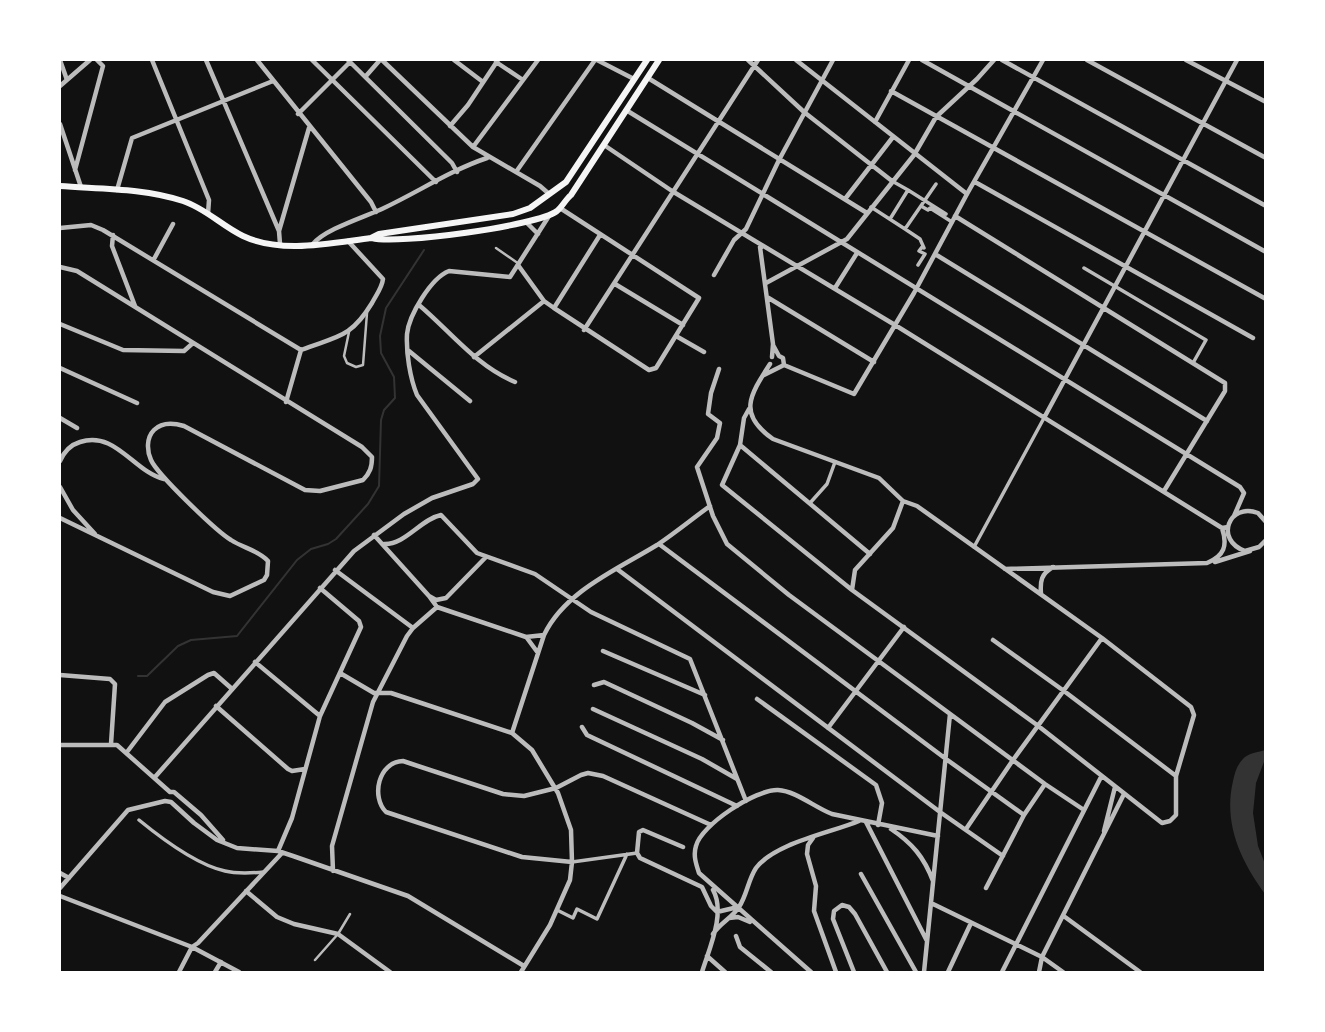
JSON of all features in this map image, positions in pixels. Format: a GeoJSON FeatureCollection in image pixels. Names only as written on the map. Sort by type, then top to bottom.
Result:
{"type":"FeatureCollection","features":[{"type":"Feature","properties":{"kind":"main road"},"geometry":{"type":"LineString","coordinates":[[371,238],[379,234],[523,212],[542,200],[566,182],[647,60]]}},
{"type":"Feature","properties":{"kind":"main road"},"geometry":{"type":"LineString","coordinates":[[60,186],[152,194],[175,199],[208,214],[243,236],[267,243],[313,244],[343,235],[394,241],[526,222],[551,212],[572,195],[659,60]]}},
{"type":"Feature","properties":{"kind":"main road"},"geometry":{"type":"LineString","coordinates":[[550,193],[561,198],[561,206]]}},
{"type":"Feature","properties":{"kind":"main road"},"geometry":{"type":"LineString","coordinates":[[542,200],[544,209],[551,212]]}},
{"type":"Feature","properties":{"kind":"street"},"geometry":{"type":"LineString","coordinates":[[60,60],[67,80]]}},
{"type":"Feature","properties":{"kind":"street"},"geometry":{"type":"LineString","coordinates":[[60,86],[90,60]]}},
{"type":"Feature","properties":{"kind":"street"},"geometry":{"type":"LineString","coordinates":[[75,170],[103,66],[97,60]]}},
{"type":"Feature","properties":{"kind":"street"},"geometry":{"type":"LineString","coordinates":[[152,60],[209,200],[208,214]]}},
{"type":"Feature","properties":{"kind":"street"},"geometry":{"type":"LineString","coordinates":[[206,60],[283,244]]}},
{"type":"Feature","properties":{"kind":"street"},"geometry":{"type":"LineString","coordinates":[[257,60],[371,202],[376,212]]}},
{"type":"Feature","properties":{"kind":"street"},"geometry":{"type":"LineString","coordinates":[[312,60],[436,182]]}},
{"type":"Feature","properties":{"kind":"street"},"geometry":{"type":"LineString","coordinates":[[366,76],[381,60],[473,148],[550,193]]}},
{"type":"Feature","properties":{"kind":"street"},"geometry":{"type":"LineString","coordinates":[[454,60],[483,82]]}},
{"type":"Feature","properties":{"kind":"street"},"geometry":{"type":"LineString","coordinates":[[473,148],[538,60]]}},
{"type":"Feature","properties":{"kind":"street"},"geometry":{"type":"LineString","coordinates":[[516,172],[596,60],[634,79]]}},
{"type":"Feature","properties":{"kind":"street"},"geometry":{"type":"LineString","coordinates":[[748,60],[804,112],[892,181],[946,214]]}},
{"type":"Feature","properties":{"kind":"street"},"geometry":{"type":"LineString","coordinates":[[584,330],[758,60]]}},
{"type":"Feature","properties":{"kind":"street"},"geometry":{"type":"LineString","coordinates":[[796,60],[967,194]]}},
{"type":"Feature","properties":{"kind":"street"},"geometry":{"type":"LineString","coordinates":[[714,275],[734,240],[742,233],[832,60]]}},
{"type":"Feature","properties":{"kind":"street"},"geometry":{"type":"LineString","coordinates":[[875,122],[909,60]]}},
{"type":"Feature","properties":{"kind":"street"},"geometry":{"type":"LineString","coordinates":[[922,60],[1265,252]]}},
{"type":"Feature","properties":{"kind":"street"},"geometry":{"type":"LineString","coordinates":[[766,283],[847,239],[914,155],[936,117],[994,60]]}},
{"type":"Feature","properties":{"kind":"street"},"geometry":{"type":"LineString","coordinates":[[1002,60],[1265,205]]}},
{"type":"Feature","properties":{"kind":"street"},"geometry":{"type":"LineString","coordinates":[[772,367],[781,368],[784,365],[794,368],[854,394],[1043,60]]}},
{"type":"Feature","properties":{"kind":"street"},"geometry":{"type":"LineString","coordinates":[[1087,60],[1265,158]]}},
{"type":"Feature","properties":{"kind":"street"},"geometry":{"type":"LineString","coordinates":[[1186,60],[1265,102]]}},
{"type":"Feature","properties":{"kind":"street"},"geometry":{"type":"LineString","coordinates":[[974,547],[1237,60]]}},
{"type":"Feature","properties":{"kind":"street"},"geometry":{"type":"LineString","coordinates":[[298,114],[349,61],[452,163],[457,172]]}},
{"type":"Feature","properties":{"kind":"street"},"geometry":{"type":"LineString","coordinates":[[450,127],[497,61],[523,80]]}},
{"type":"Feature","properties":{"kind":"street"},"geometry":{"type":"LineString","coordinates":[[648,78],[867,213]]}},
{"type":"Feature","properties":{"kind":"street"},"geometry":{"type":"LineString","coordinates":[[117,191],[132,138],[273,81]]}},
{"type":"Feature","properties":{"kind":"street"},"geometry":{"type":"LineString","coordinates":[[891,91],[1265,299]]}},
{"type":"Feature","properties":{"kind":"street"},"geometry":{"type":"LineString","coordinates":[[626,110],[1240,487],[1244,492],[1234,516],[1225,528],[1224,551],[1218,559],[1208,563]]}},
{"type":"Feature","properties":{"kind":"street"},"geometry":{"type":"LineString","coordinates":[[60,124],[81,188]]}},
{"type":"Feature","properties":{"kind":"street"},"geometry":{"type":"LineString","coordinates":[[279,231],[309,127]]}},
{"type":"Feature","properties":{"kind":"street"},"geometry":{"type":"LineString","coordinates":[[845,199],[893,137]]}},
{"type":"Feature","properties":{"kind":"street"},"geometry":{"type":"LineString","coordinates":[[604,145],[760,246],[835,288],[1225,528],[1234,545],[1251,551]]}},
{"type":"Feature","properties":{"kind":"street"},"geometry":{"type":"LineString","coordinates":[[313,244],[318,238],[343,235],[376,212],[487,158]]}},
{"type":"Feature","properties":{"kind":"street"},"geometry":{"type":"LineString","coordinates":[[975,182],[1253,338]]}},
{"type":"Feature","properties":{"kind":"street"},"geometry":{"type":"LineString","coordinates":[[905,229],[936,184]]}},
{"type":"Feature","properties":{"kind":"street"},"geometry":{"type":"LineString","coordinates":[[889,219],[908,190]]}},
{"type":"Feature","properties":{"kind":"street"},"geometry":{"type":"LineString","coordinates":[[519,265],[544,301],[584,330],[653,370],[699,298],[600,235],[561,206]]}},
{"type":"Feature","properties":{"kind":"street"},"geometry":{"type":"LineString","coordinates":[[921,206],[953,219],[1226,383],[1225,391],[1163,492]]}},
{"type":"Feature","properties":{"kind":"street"},"geometry":{"type":"LineString","coordinates":[[871,207],[920,239],[923,247],[919,251],[925,254],[918,265]]}},
{"type":"Feature","properties":{"kind":"street"},"geometry":{"type":"LineString","coordinates":[[155,777],[335,570],[374,535],[432,499],[473,484],[478,479],[417,395],[409,351],[409,325],[428,288],[442,274],[449,271],[510,277],[551,212]]}},
{"type":"Feature","properties":{"kind":"street"},"geometry":{"type":"LineString","coordinates":[[526,222],[538,234]]}},
{"type":"Feature","properties":{"kind":"street"},"geometry":{"type":"LineString","coordinates":[[153,259],[173,224]]}},
{"type":"Feature","properties":{"kind":"street"},"geometry":{"type":"LineString","coordinates":[[60,228],[91,225],[113,235],[301,350]]}},
{"type":"Feature","properties":{"kind":"street"},"geometry":{"type":"LineString","coordinates":[[113,235],[112,246],[135,306]]}},
{"type":"Feature","properties":{"kind":"street"},"geometry":{"type":"LineString","coordinates":[[301,350],[349,332],[368,310],[381,288],[383,279],[343,235]]}},
{"type":"Feature","properties":{"kind":"street"},"geometry":{"type":"LineString","coordinates":[[554,308],[600,235]]}},
{"type":"Feature","properties":{"kind":"street"},"geometry":{"type":"LineString","coordinates":[[360,253],[363,239]]}},
{"type":"Feature","properties":{"kind":"street"},"geometry":{"type":"LineString","coordinates":[[749,409],[758,429],[773,439],[879,478],[903,501],[917,506],[1102,638],[1191,707],[1194,715],[1176,776],[1176,815],[1170,821],[1162,823],[1037,725],[852,590],[722,485],[740,445],[744,418],[755,386],[772,367],[773,344],[760,246]]}},
{"type":"Feature","properties":{"kind":"street"},"geometry":{"type":"LineString","coordinates":[[835,288],[857,253]]}},
{"type":"Feature","properties":{"kind":"street"},"geometry":{"type":"LineString","coordinates":[[935,254],[1207,421]]}},
{"type":"Feature","properties":{"kind":"street"},"geometry":{"type":"LineString","coordinates":[[60,267],[77,271],[135,306],[362,447],[372,457],[372,466],[363,480],[320,491],[305,490],[175,423],[164,424],[154,430],[147,450],[152,463],[165,479],[230,540],[262,555],[268,561],[269,568],[264,580],[239,594],[222,596],[60,518]]}},
{"type":"Feature","properties":{"kind":"street"},"geometry":{"type":"LineString","coordinates":[[1084,268],[1206,340],[1193,363]]}},
{"type":"Feature","properties":{"kind":"street"},"geometry":{"type":"LineString","coordinates":[[615,284],[683,325]]}},
{"type":"Feature","properties":{"kind":"street"},"geometry":{"type":"LineString","coordinates":[[768,297],[874,362]]}},
{"type":"Feature","properties":{"kind":"street"},"geometry":{"type":"LineString","coordinates":[[474,357],[544,301]]}},
{"type":"Feature","properties":{"kind":"street"},"geometry":{"type":"LineString","coordinates":[[419,305],[474,357],[515,382]]}},
{"type":"Feature","properties":{"kind":"street"},"geometry":{"type":"LineString","coordinates":[[60,324],[123,350],[184,351],[193,343]]}},
{"type":"Feature","properties":{"kind":"street"},"geometry":{"type":"LineString","coordinates":[[676,336],[704,352]]}},
{"type":"Feature","properties":{"kind":"street"},"geometry":{"type":"LineString","coordinates":[[773,344],[783,358],[784,365]]}},
{"type":"Feature","properties":{"kind":"street"},"geometry":{"type":"LineString","coordinates":[[286,402],[301,350]]}},
{"type":"Feature","properties":{"kind":"street"},"geometry":{"type":"LineString","coordinates":[[409,351],[470,401]]}},
{"type":"Feature","properties":{"kind":"street"},"geometry":{"type":"LineString","coordinates":[[772,357],[779,355]]}},
{"type":"Feature","properties":{"kind":"street"},"geometry":{"type":"LineString","coordinates":[[60,368],[136,403]]}},
{"type":"Feature","properties":{"kind":"street"},"geometry":{"type":"LineString","coordinates":[[719,369],[708,414],[720,423],[720,430],[697,467],[719,531],[727,544],[789,595],[1084,810]]}},
{"type":"Feature","properties":{"kind":"street"},"geometry":{"type":"LineString","coordinates":[[60,418],[77,428]]}},
{"type":"Feature","properties":{"kind":"street"},"geometry":{"type":"LineString","coordinates":[[60,461],[63,453],[71,446],[91,439],[110,444],[150,476],[165,479]]}},
{"type":"Feature","properties":{"kind":"street"},"geometry":{"type":"LineString","coordinates":[[740,445],[870,554]]}},
{"type":"Feature","properties":{"kind":"street"},"geometry":{"type":"LineString","coordinates":[[810,503],[827,484],[835,462]]}},
{"type":"Feature","properties":{"kind":"street"},"geometry":{"type":"LineString","coordinates":[[60,487],[73,510],[97,537]]}},
{"type":"Feature","properties":{"kind":"street"},"geometry":{"type":"LineString","coordinates":[[852,590],[855,570],[893,528],[903,501]]}},
{"type":"Feature","properties":{"kind":"street"},"geometry":{"type":"LineString","coordinates":[[512,733],[551,619],[606,574],[659,544],[710,506]]}},
{"type":"Feature","properties":{"kind":"street"},"geometry":{"type":"LineString","coordinates":[[1234,516],[1241,511],[1252,511],[1258,513],[1265,522]]}},
{"type":"Feature","properties":{"kind":"street"},"geometry":{"type":"LineString","coordinates":[[384,544],[397,541],[421,523],[441,515],[477,553],[535,574],[596,615],[691,659],[746,801]]}},
{"type":"Feature","properties":{"kind":"street"},"geometry":{"type":"LineString","coordinates":[[374,535],[437,607],[527,637],[544,635]]}},
{"type":"Feature","properties":{"kind":"street"},"geometry":{"type":"LineString","coordinates":[[1004,569],[1208,563],[1225,561],[1251,551],[1265,540]]}},
{"type":"Feature","properties":{"kind":"street"},"geometry":{"type":"LineString","coordinates":[[395,556],[397,541]]}},
{"type":"Feature","properties":{"kind":"street"},"geometry":{"type":"LineString","coordinates":[[659,544],[946,760],[1024,815]]}},
{"type":"Feature","properties":{"kind":"street"},"geometry":{"type":"LineString","coordinates":[[429,596],[436,600],[446,598],[486,557]]}},
{"type":"Feature","properties":{"kind":"street"},"geometry":{"type":"LineString","coordinates":[[1041,595],[1040,580],[1045,572],[1054,567]]}},
{"type":"Feature","properties":{"kind":"street"},"geometry":{"type":"LineString","coordinates":[[617,569],[940,812],[1003,856]]}},
{"type":"Feature","properties":{"kind":"street"},"geometry":{"type":"LineString","coordinates":[[335,570],[413,628]]}},
{"type":"Feature","properties":{"kind":"street"},"geometry":{"type":"LineString","coordinates":[[179,972],[192,947],[280,852],[320,716],[361,624],[320,588]]}},
{"type":"Feature","properties":{"kind":"street"},"geometry":{"type":"LineString","coordinates":[[446,598],[453,612]]}},
{"type":"Feature","properties":{"kind":"street"},"geometry":{"type":"LineString","coordinates":[[333,871],[332,846],[377,694],[413,628],[437,607]]}},
{"type":"Feature","properties":{"kind":"street"},"geometry":{"type":"LineString","coordinates":[[828,728],[904,627]]}},
{"type":"Feature","properties":{"kind":"street"},"geometry":{"type":"LineString","coordinates":[[527,637],[538,653]]}},
{"type":"Feature","properties":{"kind":"street"},"geometry":{"type":"LineString","coordinates":[[966,829],[1037,725],[1102,638]]}},
{"type":"Feature","properties":{"kind":"street"},"geometry":{"type":"LineString","coordinates":[[993,640],[1176,776]]}},
{"type":"Feature","properties":{"kind":"street"},"geometry":{"type":"LineString","coordinates":[[603,651],[706,695]]}},
{"type":"Feature","properties":{"kind":"street"},"geometry":{"type":"LineString","coordinates":[[255,662],[320,716]]}},
{"type":"Feature","properties":{"kind":"street"},"geometry":{"type":"LineString","coordinates":[[127,752],[165,702],[208,675],[214,673],[231,688]]}},
{"type":"Feature","properties":{"kind":"street"},"geometry":{"type":"LineString","coordinates":[[340,673],[377,694],[393,694],[512,733],[532,750],[556,788],[570,831],[570,880],[557,910],[521,972]]}},
{"type":"Feature","properties":{"kind":"street"},"geometry":{"type":"LineString","coordinates":[[60,675],[110,679],[115,684],[111,744]]}},
{"type":"Feature","properties":{"kind":"street"},"geometry":{"type":"LineString","coordinates":[[385,680],[393,694]]}},
{"type":"Feature","properties":{"kind":"street"},"geometry":{"type":"LineString","coordinates":[[594,685],[604,682],[723,740]]}},
{"type":"Feature","properties":{"kind":"street"},"geometry":{"type":"LineString","coordinates":[[757,699],[876,785],[882,803],[878,825]]}},
{"type":"Feature","properties":{"kind":"street"},"geometry":{"type":"LineString","coordinates":[[216,706],[288,769],[305,769]]}},
{"type":"Feature","properties":{"kind":"street"},"geometry":{"type":"LineString","coordinates":[[593,709],[702,759],[738,779]]}},
{"type":"Feature","properties":{"kind":"street"},"geometry":{"type":"LineString","coordinates":[[924,972],[951,713]]}},
{"type":"Feature","properties":{"kind":"street"},"geometry":{"type":"LineString","coordinates":[[582,727],[587,735],[737,806]]}},
{"type":"Feature","properties":{"kind":"street"},"geometry":{"type":"LineString","coordinates":[[60,745],[117,744],[170,792],[174,792],[220,835],[223,841]]}},
{"type":"Feature","properties":{"kind":"street"},"geometry":{"type":"LineString","coordinates":[[637,853],[572,862],[508,854],[386,813],[380,806],[377,793],[381,778],[387,768],[396,761],[411,762],[503,794],[524,796],[556,788],[588,773],[603,776],[711,825]]}},
{"type":"Feature","properties":{"kind":"street"},"geometry":{"type":"LineString","coordinates":[[1002,972],[1101,777]]}},
{"type":"Feature","properties":{"kind":"street"},"geometry":{"type":"LineString","coordinates":[[986,888],[1024,815],[1045,784]]}},
{"type":"Feature","properties":{"kind":"street"},"geometry":{"type":"LineString","coordinates":[[1102,839],[1115,787]]}},
{"type":"Feature","properties":{"kind":"street"},"geometry":{"type":"LineString","coordinates":[[811,972],[699,873],[695,847],[700,836],[737,806],[764,791],[779,790],[790,792],[818,808],[859,821],[938,836]]}},
{"type":"Feature","properties":{"kind":"street"},"geometry":{"type":"LineString","coordinates":[[166,801],[170,792]]}},
{"type":"Feature","properties":{"kind":"street"},"geometry":{"type":"LineString","coordinates":[[1039,972],[1042,957],[1065,916],[1124,794]]}},
{"type":"Feature","properties":{"kind":"street"},"geometry":{"type":"LineString","coordinates":[[60,888],[128,810],[166,801],[171,802],[217,840],[237,848],[280,852],[408,896],[524,966]]}},
{"type":"Feature","properties":{"kind":"street"},"geometry":{"type":"LineString","coordinates":[[187,816],[192,809]]}},
{"type":"Feature","properties":{"kind":"street"},"geometry":{"type":"LineString","coordinates":[[197,825],[202,824],[203,819]]}},
{"type":"Feature","properties":{"kind":"street"},"geometry":{"type":"LineString","coordinates":[[139,820],[211,867],[227,872],[264,872]]}},
{"type":"Feature","properties":{"kind":"street"},"geometry":{"type":"LineString","coordinates":[[713,934],[739,907],[750,878],[762,861],[781,850],[859,821]]}},
{"type":"Feature","properties":{"kind":"street"},"geometry":{"type":"LineString","coordinates":[[866,822],[927,942]]}},
{"type":"Feature","properties":{"kind":"street"},"geometry":{"type":"LineString","coordinates":[[887,827],[905,838],[923,859],[934,882]]}},
{"type":"Feature","properties":{"kind":"street"},"geometry":{"type":"LineString","coordinates":[[682,847],[643,830],[639,832],[637,853],[640,858],[702,887],[711,906],[718,912]]}},
{"type":"Feature","properties":{"kind":"street"},"geometry":{"type":"LineString","coordinates":[[905,838],[907,831]]}},
{"type":"Feature","properties":{"kind":"street"},"geometry":{"type":"LineString","coordinates":[[813,838],[808,845],[807,854],[816,887],[814,911],[836,972]]}},
{"type":"Feature","properties":{"kind":"street"},"geometry":{"type":"LineString","coordinates":[[557,910],[573,918],[577,909],[597,919],[627,853]]}},
{"type":"Feature","properties":{"kind":"street"},"geometry":{"type":"LineString","coordinates":[[923,859],[935,863]]}},
{"type":"Feature","properties":{"kind":"street"},"geometry":{"type":"LineString","coordinates":[[60,873],[69,878]]}},
{"type":"Feature","properties":{"kind":"street"},"geometry":{"type":"LineString","coordinates":[[861,874],[916,972]]}},
{"type":"Feature","properties":{"kind":"street"},"geometry":{"type":"LineString","coordinates":[[702,972],[718,912],[717,897],[711,886]]}},
{"type":"Feature","properties":{"kind":"street"},"geometry":{"type":"LineString","coordinates":[[246,891],[277,917],[294,924],[338,934],[390,972]]}},
{"type":"Feature","properties":{"kind":"street"},"geometry":{"type":"LineString","coordinates":[[60,896],[192,947],[239,972]]}},
{"type":"Feature","properties":{"kind":"street"},"geometry":{"type":"LineString","coordinates":[[726,909],[728,900]]}},
{"type":"Feature","properties":{"kind":"street"},"geometry":{"type":"LineString","coordinates":[[931,903],[1042,957],[1063,972]]}},
{"type":"Feature","properties":{"kind":"street"},"geometry":{"type":"LineString","coordinates":[[854,972],[833,919],[834,911],[842,905],[849,907],[855,914],[887,972]]}},
{"type":"Feature","properties":{"kind":"street"},"geometry":{"type":"LineString","coordinates":[[718,912],[739,907]]}},
{"type":"Feature","properties":{"kind":"street"},"geometry":{"type":"LineString","coordinates":[[1065,916],[1140,972]]}},
{"type":"Feature","properties":{"kind":"street"},"geometry":{"type":"LineString","coordinates":[[727,918],[738,917],[757,926]]}},
{"type":"Feature","properties":{"kind":"street"},"geometry":{"type":"LineString","coordinates":[[948,972],[971,923]]}},
{"type":"Feature","properties":{"kind":"street"},"geometry":{"type":"LineString","coordinates":[[736,936],[740,947],[771,972]]}},
{"type":"Feature","properties":{"kind":"street"},"geometry":{"type":"LineString","coordinates":[[707,957],[725,972]]}},
{"type":"Feature","properties":{"kind":"street"},"geometry":{"type":"LineString","coordinates":[[215,972],[220,962]]}},
{"type":"Feature","properties":{"kind":"lane"},"geometry":{"type":"LineString","coordinates":[[496,248],[519,265]]}},
{"type":"Feature","properties":{"kind":"lane"},"geometry":{"type":"LineString","coordinates":[[349,332],[344,356],[347,363],[356,367],[363,365],[368,310]]}},
{"type":"Feature","properties":{"kind":"lane"},"geometry":{"type":"LineString","coordinates":[[315,960],[338,934],[350,914]]}},
{"type":"Feature","properties":{"kind":"shaded area"},"geometry":{"type":"Polygon","coordinates":[[[1265,750],[1265,759],[1256,783],[1253,813],[1258,846],[1265,864],[1265,894],[1248,868],[1236,841],[1230,812],[1233,781],[1238,765],[1247,756],[1265,750]]]}},
{"type":"Feature","properties":{"kind":"waterway"},"geometry":{"type":"LineString","coordinates":[[138,676],[147,676],[178,646],[191,640],[237,636],[297,560],[311,549],[336,539],[368,504],[379,486],[381,420],[384,410],[395,398],[394,377],[381,353],[380,336],[386,308],[424,250]]}}]}
